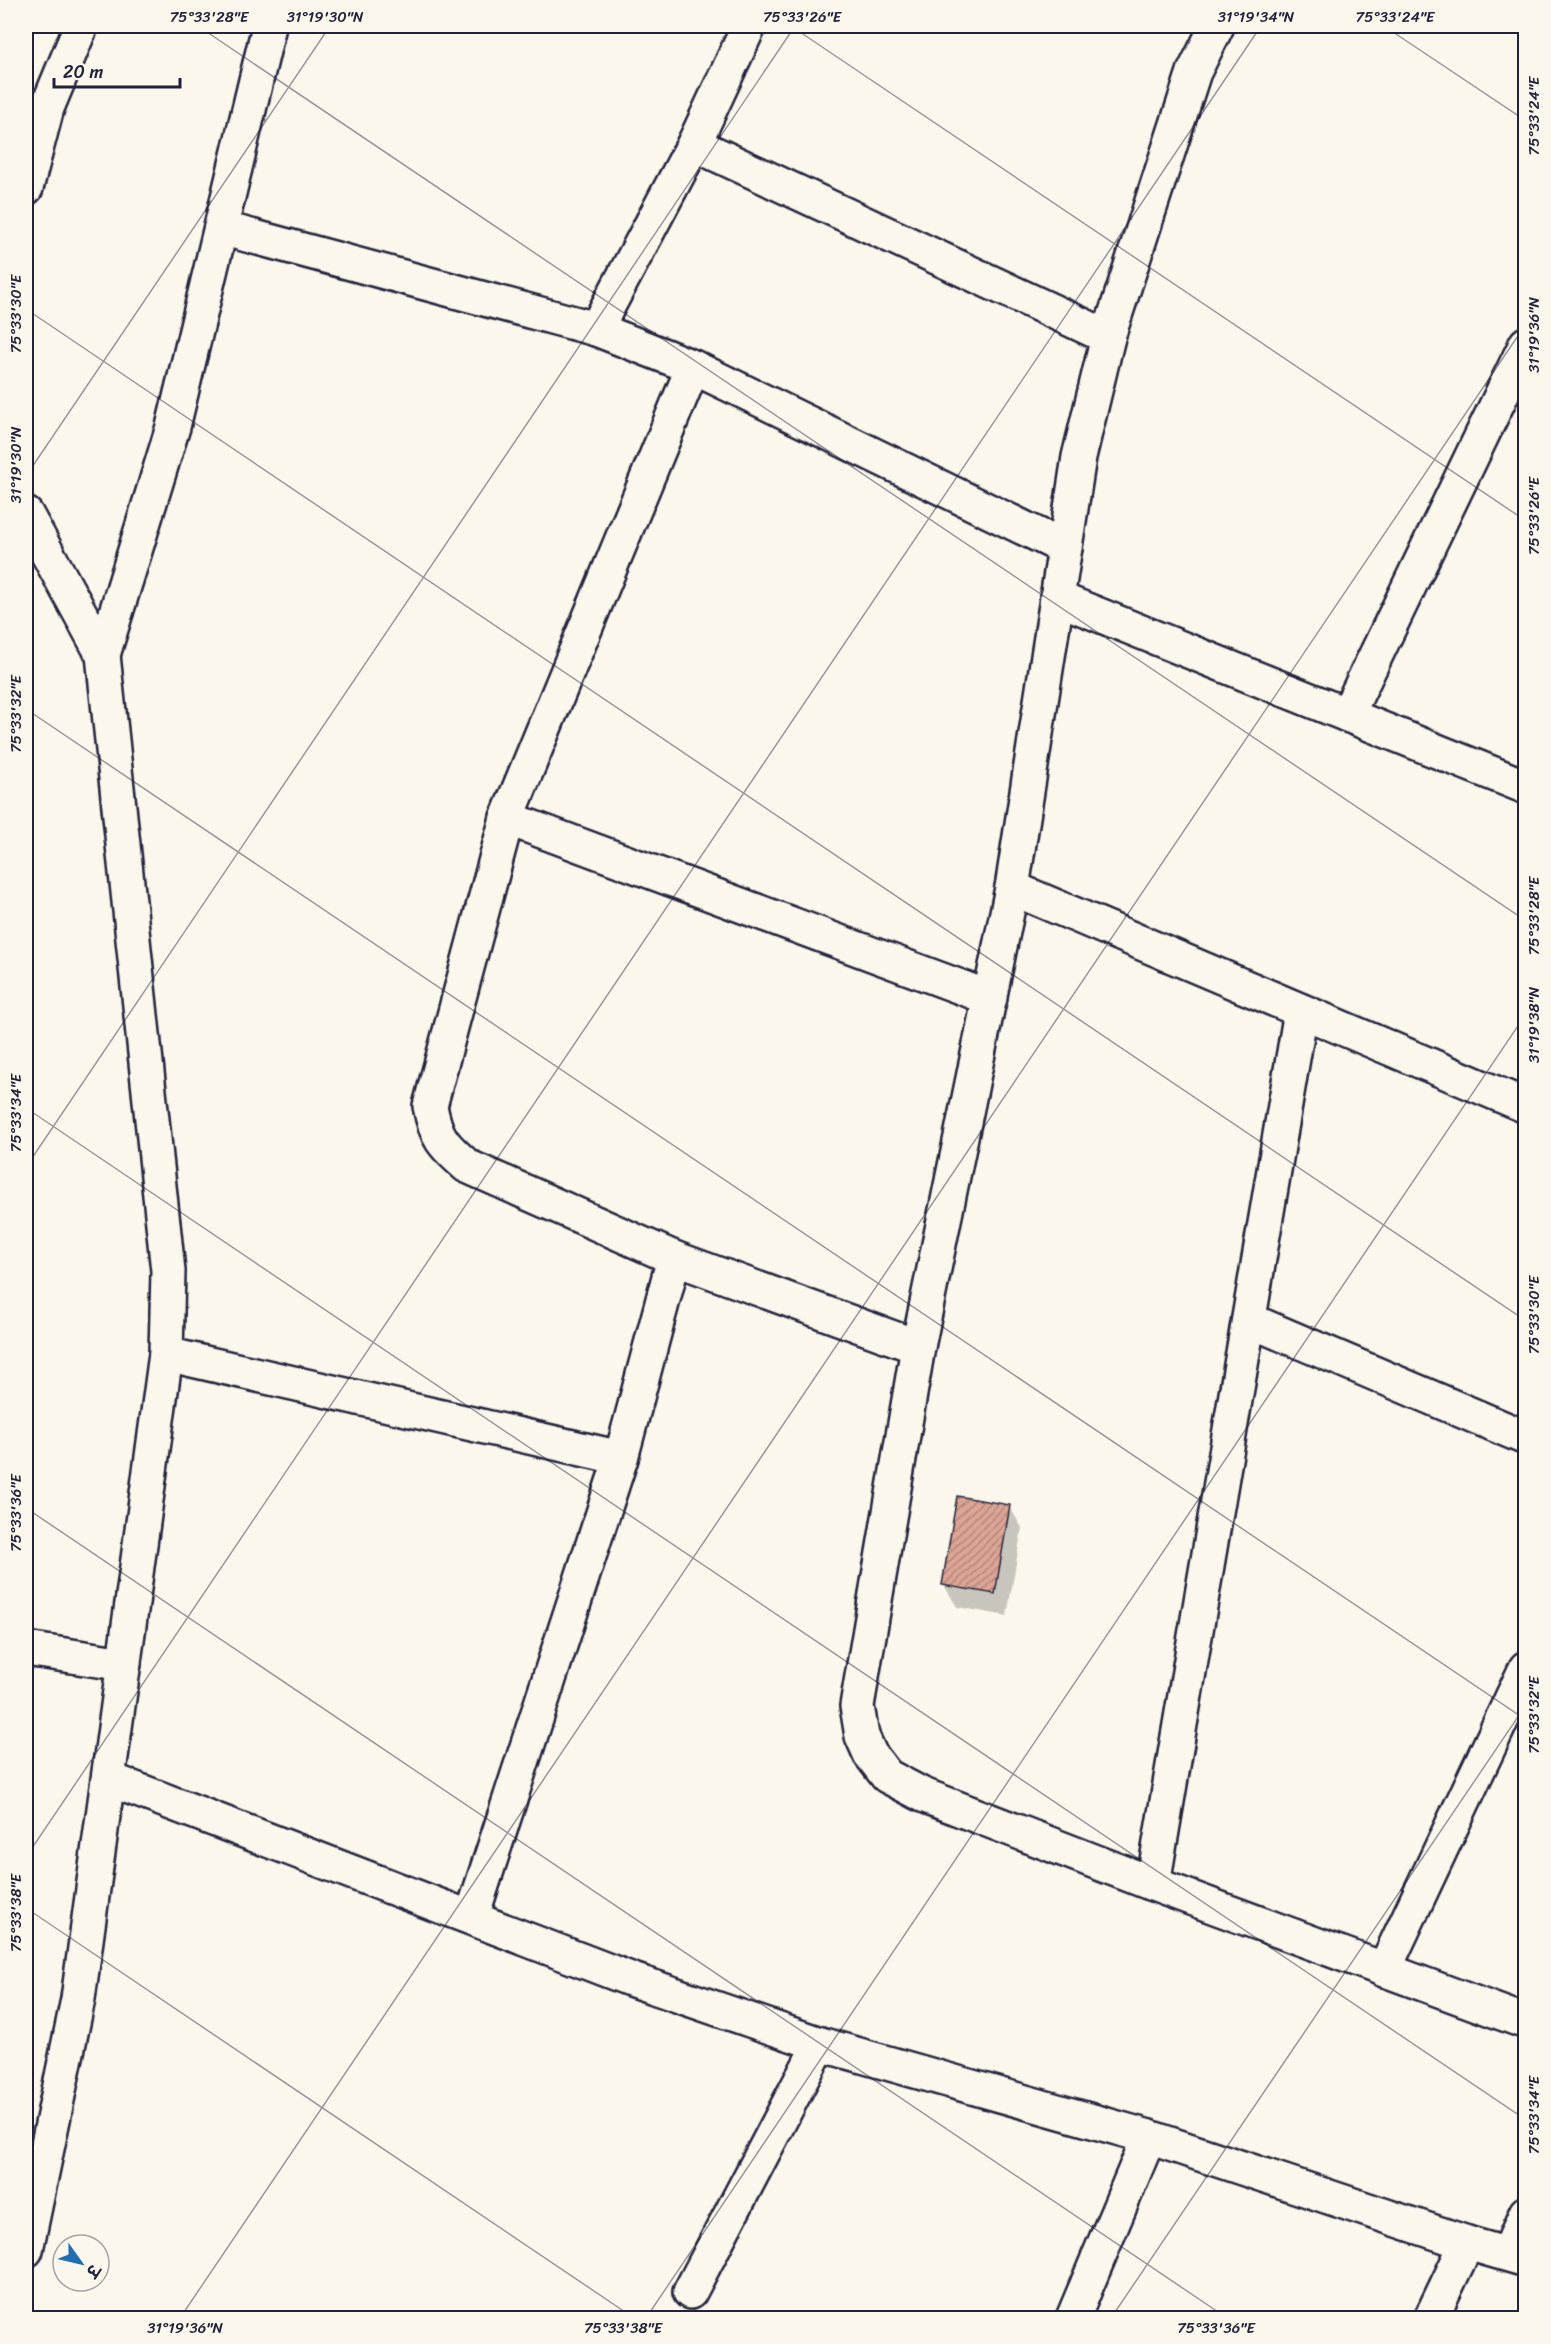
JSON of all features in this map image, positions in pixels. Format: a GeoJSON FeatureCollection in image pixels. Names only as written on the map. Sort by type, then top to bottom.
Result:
{"type":"FeatureCollection","features":[{"type":"Feature","properties":{"kind":"street"},"geometry":{"type":"LineString","coordinates":[[26,188],[48,108],[81,26]]}},
{"type":"Feature","properties":{"kind":"street"},"geometry":{"type":"LineString","coordinates":[[103,655],[173,427],[269,26]]}},
{"type":"Feature","properties":{"kind":"street"},"geometry":{"type":"LineString","coordinates":[[596,329],[694,144],[749,26]]}},
{"type":"Feature","properties":{"kind":"street"},"geometry":{"type":"LineString","coordinates":[[1213,27],[1194,72],[1108,337],[1079,456],[1012,888],[918,1347],[857,1706],[862,1736],[870,1754],[887,1776],[923,1795],[1153,1884],[1526,2022]]}},
{"type":"Feature","properties":{"kind":"street"},"geometry":{"type":"LineString","coordinates":[[694,144],[1108,337]]}},
{"type":"Feature","properties":{"kind":"street"},"geometry":{"type":"LineString","coordinates":[[221,228],[596,329],[693,368],[1065,548]]}},
{"type":"Feature","properties":{"kind":"street"},"geometry":{"type":"LineString","coordinates":[[1347,715],[1526,344]]}},
{"type":"Feature","properties":{"kind":"street"},"geometry":{"type":"LineString","coordinates":[[693,368],[507,818],[430,1106],[434,1130],[448,1150],[467,1166],[674,1258],[918,1347]]}},
{"type":"Feature","properties":{"kind":"street"},"geometry":{"type":"LineString","coordinates":[[26,514],[103,655],[164,1215],[168,1271],[166,1354],[78,2000],[26,2250]]}},
{"type":"Feature","properties":{"kind":"street"},"geometry":{"type":"LineString","coordinates":[[1058,598],[1526,787]]}},
{"type":"Feature","properties":{"kind":"street"},"geometry":{"type":"LineString","coordinates":[[507,818],[990,998]]}},
{"type":"Feature","properties":{"kind":"street"},"geometry":{"type":"LineString","coordinates":[[1012,888],[1526,1106]]}},
{"type":"Feature","properties":{"kind":"street"},"geometry":{"type":"LineString","coordinates":[[1153,1884],[1301,1011]]}},
{"type":"Feature","properties":{"kind":"street"},"geometry":{"type":"LineString","coordinates":[[472,1916],[621,1458],[674,1258]]}},
{"type":"Feature","properties":{"kind":"street"},"geometry":{"type":"LineString","coordinates":[[1249,1320],[1526,1438]]}},
{"type":"Feature","properties":{"kind":"street"},"geometry":{"type":"LineString","coordinates":[[166,1354],[621,1458]]}},
{"type":"Feature","properties":{"kind":"street"},"geometry":{"type":"LineString","coordinates":[[26,1649],[124,1664]]}},
{"type":"Feature","properties":{"kind":"street"},"geometry":{"type":"LineString","coordinates":[[1384,1970],[1526,1668]]}},
{"type":"Feature","properties":{"kind":"street"},"geometry":{"type":"LineString","coordinates":[[109,1779],[472,1916],[630,1979],[820,2044],[1149,2137],[1467,2243],[1517,2256],[1526,2213]]}},
{"type":"Feature","properties":{"kind":"street"},"geometry":{"type":"LineString","coordinates":[[690,2292],[820,2044]]}},
{"type":"Feature","properties":{"kind":"street"},"geometry":{"type":"LineString","coordinates":[[1073,2319],[1149,2137]]}},
{"type":"Feature","properties":{"kind":"street"},"geometry":{"type":"LineString","coordinates":[[1431,2319],[1467,2243]]}},
{"type":"Feature","properties":{"kind":"building"},"geometry":{"type":"Polygon","coordinates":[[[957,1496],[1010,1505],[995,1594],[942,1585],[957,1496]]]}}]}
